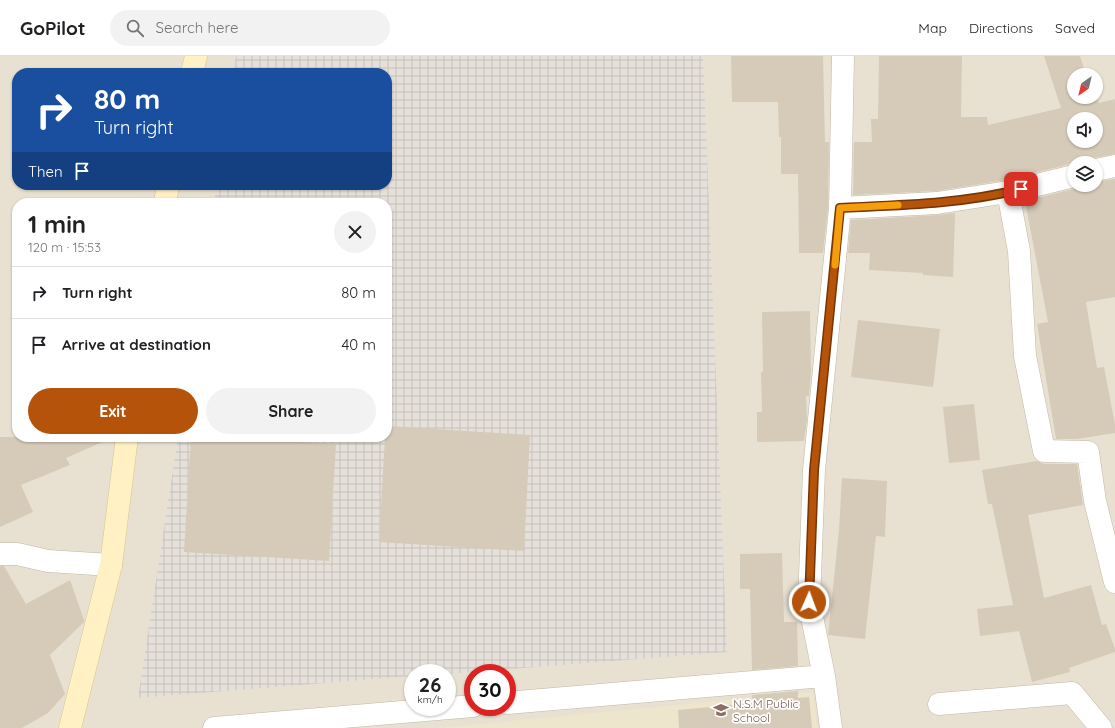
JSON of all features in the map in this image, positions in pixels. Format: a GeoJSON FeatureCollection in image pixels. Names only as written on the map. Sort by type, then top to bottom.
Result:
{"type":"FeatureCollection","features":[{"type":"Feature","properties":{"kind":"street"},"geometry":{"type":"LineString","coordinates":[[193,68],[196,56]]}},
{"type":"Feature","properties":{"kind":"street"},"geometry":{"type":"LineString","coordinates":[[831,728],[824,676],[809,602],[814,470],[840,208],[843,56]]}},
{"type":"Feature","properties":{"kind":"street"},"geometry":{"type":"LineString","coordinates":[[1103,169],[1115,166]]}},
{"type":"Feature","properties":{"kind":"street"},"geometry":{"type":"LineString","coordinates":[[840,208],[937,203],[1008,192],[1067,178]]}},
{"type":"Feature","properties":{"kind":"street"},"geometry":{"type":"LineString","coordinates":[[1008,192],[1019,252],[1025,356],[1044,451],[1088,452],[1095,501],[1115,582]]}},
{"type":"Feature","properties":{"kind":"street"},"geometry":{"type":"LineString","coordinates":[[70,728],[111,565],[126,442]]}},
{"type":"Feature","properties":{"kind":"street"},"geometry":{"type":"LineString","coordinates":[[0,554],[16,554],[48,561],[111,565]]}},
{"type":"Feature","properties":{"kind":"street"},"geometry":{"type":"LineString","coordinates":[[516,702],[824,676]]}},
{"type":"Feature","properties":{"kind":"street"},"geometry":{"type":"LineString","coordinates":[[939,704],[1072,693],[1101,728]]}},
{"type":"Feature","properties":{"kind":"street"},"geometry":{"type":"LineString","coordinates":[[214,728],[464,707]]}},
{"type":"Feature","properties":{"kind":"shaded area"},"geometry":{"type":"Polygon","coordinates":[[[0,56],[1115,56],[1115,728],[0,728],[0,56]]]}},
{"type":"Feature","properties":{"kind":"shaded area"},"geometry":{"type":"Polygon","coordinates":[[[236,56],[703,56],[727,652],[516,669],[516,664],[464,664],[464,673],[456,673],[456,664],[404,664],[404,677],[138,698],[177,442],[392,442],[392,198],[215,198],[215,190],[392,190],[392,68],[234,68],[236,56]]]}},
{"type":"Feature","properties":{"kind":"shaded area","name":"N.S.M Public School"},"geometry":{"type":"Polygon","coordinates":[[[813,692],[817,728],[439,728],[813,692]]]}},
{"type":"Feature","properties":{"kind":"building"},"geometry":{"type":"Polygon","coordinates":[[[731,56],[823,56],[825,142],[829,142],[828,207],[823,253],[799,253],[798,174],[781,174],[781,137],[779,137],[778,102],[732,102],[731,56]]]}},
{"type":"Feature","properties":{"kind":"building"},"geometry":{"type":"Polygon","coordinates":[[[879,56],[962,56],[961,117],[987,117],[988,125],[1061,108],[1044,56],[1080,56],[1084,68],[1067,68],[1067,104],[1103,104],[1103,102],[1115,99],[1115,154],[1103,156],[1067,156],[1067,165],[1006,180],[936,191],[853,195],[854,142],[872,142],[871,119],[878,119],[879,56]]]}},
{"type":"Feature","properties":{"kind":"building"},"geometry":{"type":"Polygon","coordinates":[[[1115,179],[1115,297],[1086,302],[1097,368],[1104,367],[1115,425],[1115,433],[1077,439],[1056,439],[1037,324],[1048,322],[1025,201],[1067,190],[1067,192],[1103,192],[1103,181],[1115,179]]]}},
{"type":"Feature","properties":{"kind":"building"},"geometry":{"type":"Polygon","coordinates":[[[955,213],[953,277],[923,275],[923,273],[869,270],[870,253],[848,253],[851,220],[955,213]]]}},
{"type":"Feature","properties":{"kind":"building"},"geometry":{"type":"Polygon","coordinates":[[[810,311],[811,372],[809,396],[806,396],[807,419],[804,441],[757,442],[757,412],[762,412],[762,312],[810,311]]]}},
{"type":"Feature","properties":{"kind":"building"},"geometry":{"type":"Polygon","coordinates":[[[858,320],[940,329],[933,387],[851,377],[858,320]]]}},
{"type":"Feature","properties":{"kind":"building"},"geometry":{"type":"Polygon","coordinates":[[[974,404],[980,460],[949,463],[943,407],[974,404]]]}},
{"type":"Feature","properties":{"kind":"building"},"geometry":{"type":"Polygon","coordinates":[[[392,426],[530,435],[524,551],[379,542],[385,442],[392,442],[392,426]]]}},
{"type":"Feature","properties":{"kind":"building"},"geometry":{"type":"Polygon","coordinates":[[[0,437],[12,437],[12,442],[103,442],[66,458],[70,465],[21,485],[33,512],[0,527],[0,437]]]}},
{"type":"Feature","properties":{"kind":"building"},"geometry":{"type":"Polygon","coordinates":[[[191,442],[301,442],[336,444],[329,561],[184,552],[191,442]]]}},
{"type":"Feature","properties":{"kind":"building"},"geometry":{"type":"Polygon","coordinates":[[[1037,461],[1044,464],[1077,464],[1083,505],[1028,515],[1044,598],[1091,585],[1102,625],[1106,624],[1115,652],[1069,668],[1070,672],[1032,682],[1019,631],[980,636],[977,609],[1013,605],[992,504],[988,504],[982,470],[1037,461]]]}},
{"type":"Feature","properties":{"kind":"building"},"geometry":{"type":"Polygon","coordinates":[[[842,478],[887,481],[885,537],[876,536],[865,639],[828,635],[839,530],[842,478]]]}},
{"type":"Feature","properties":{"kind":"building"},"geometry":{"type":"Polygon","coordinates":[[[782,553],[784,622],[797,622],[798,666],[752,670],[750,589],[740,589],[740,554],[782,553]]]}},
{"type":"Feature","properties":{"kind":"building"},"geometry":{"type":"Polygon","coordinates":[[[0,566],[4,566],[26,604],[70,580],[84,620],[84,622],[50,655],[65,694],[48,713],[22,728],[0,728],[0,566]]]}},
{"type":"Feature","properties":{"kind":"building"},"geometry":{"type":"Polygon","coordinates":[[[798,691],[798,698],[809,697],[812,728],[679,728],[678,710],[752,703],[752,695],[798,691]]]}},
{"type":"Feature","properties":{"kind":"slow traffic"},"geometry":{"type":"LineString","coordinates":[[835,265],[840,208],[898,205]]}},
{"type":"Feature","properties":{"kind":"place","name":"N.S.M Public School"},"geometry":{"type":"Point","coordinates":[721,710]}},
{"type":"Feature","properties":{"kind":"route"},"geometry":{"type":"LineString","coordinates":[[809,602],[814,470],[840,208],[937,203],[1021,189]]}}]}
